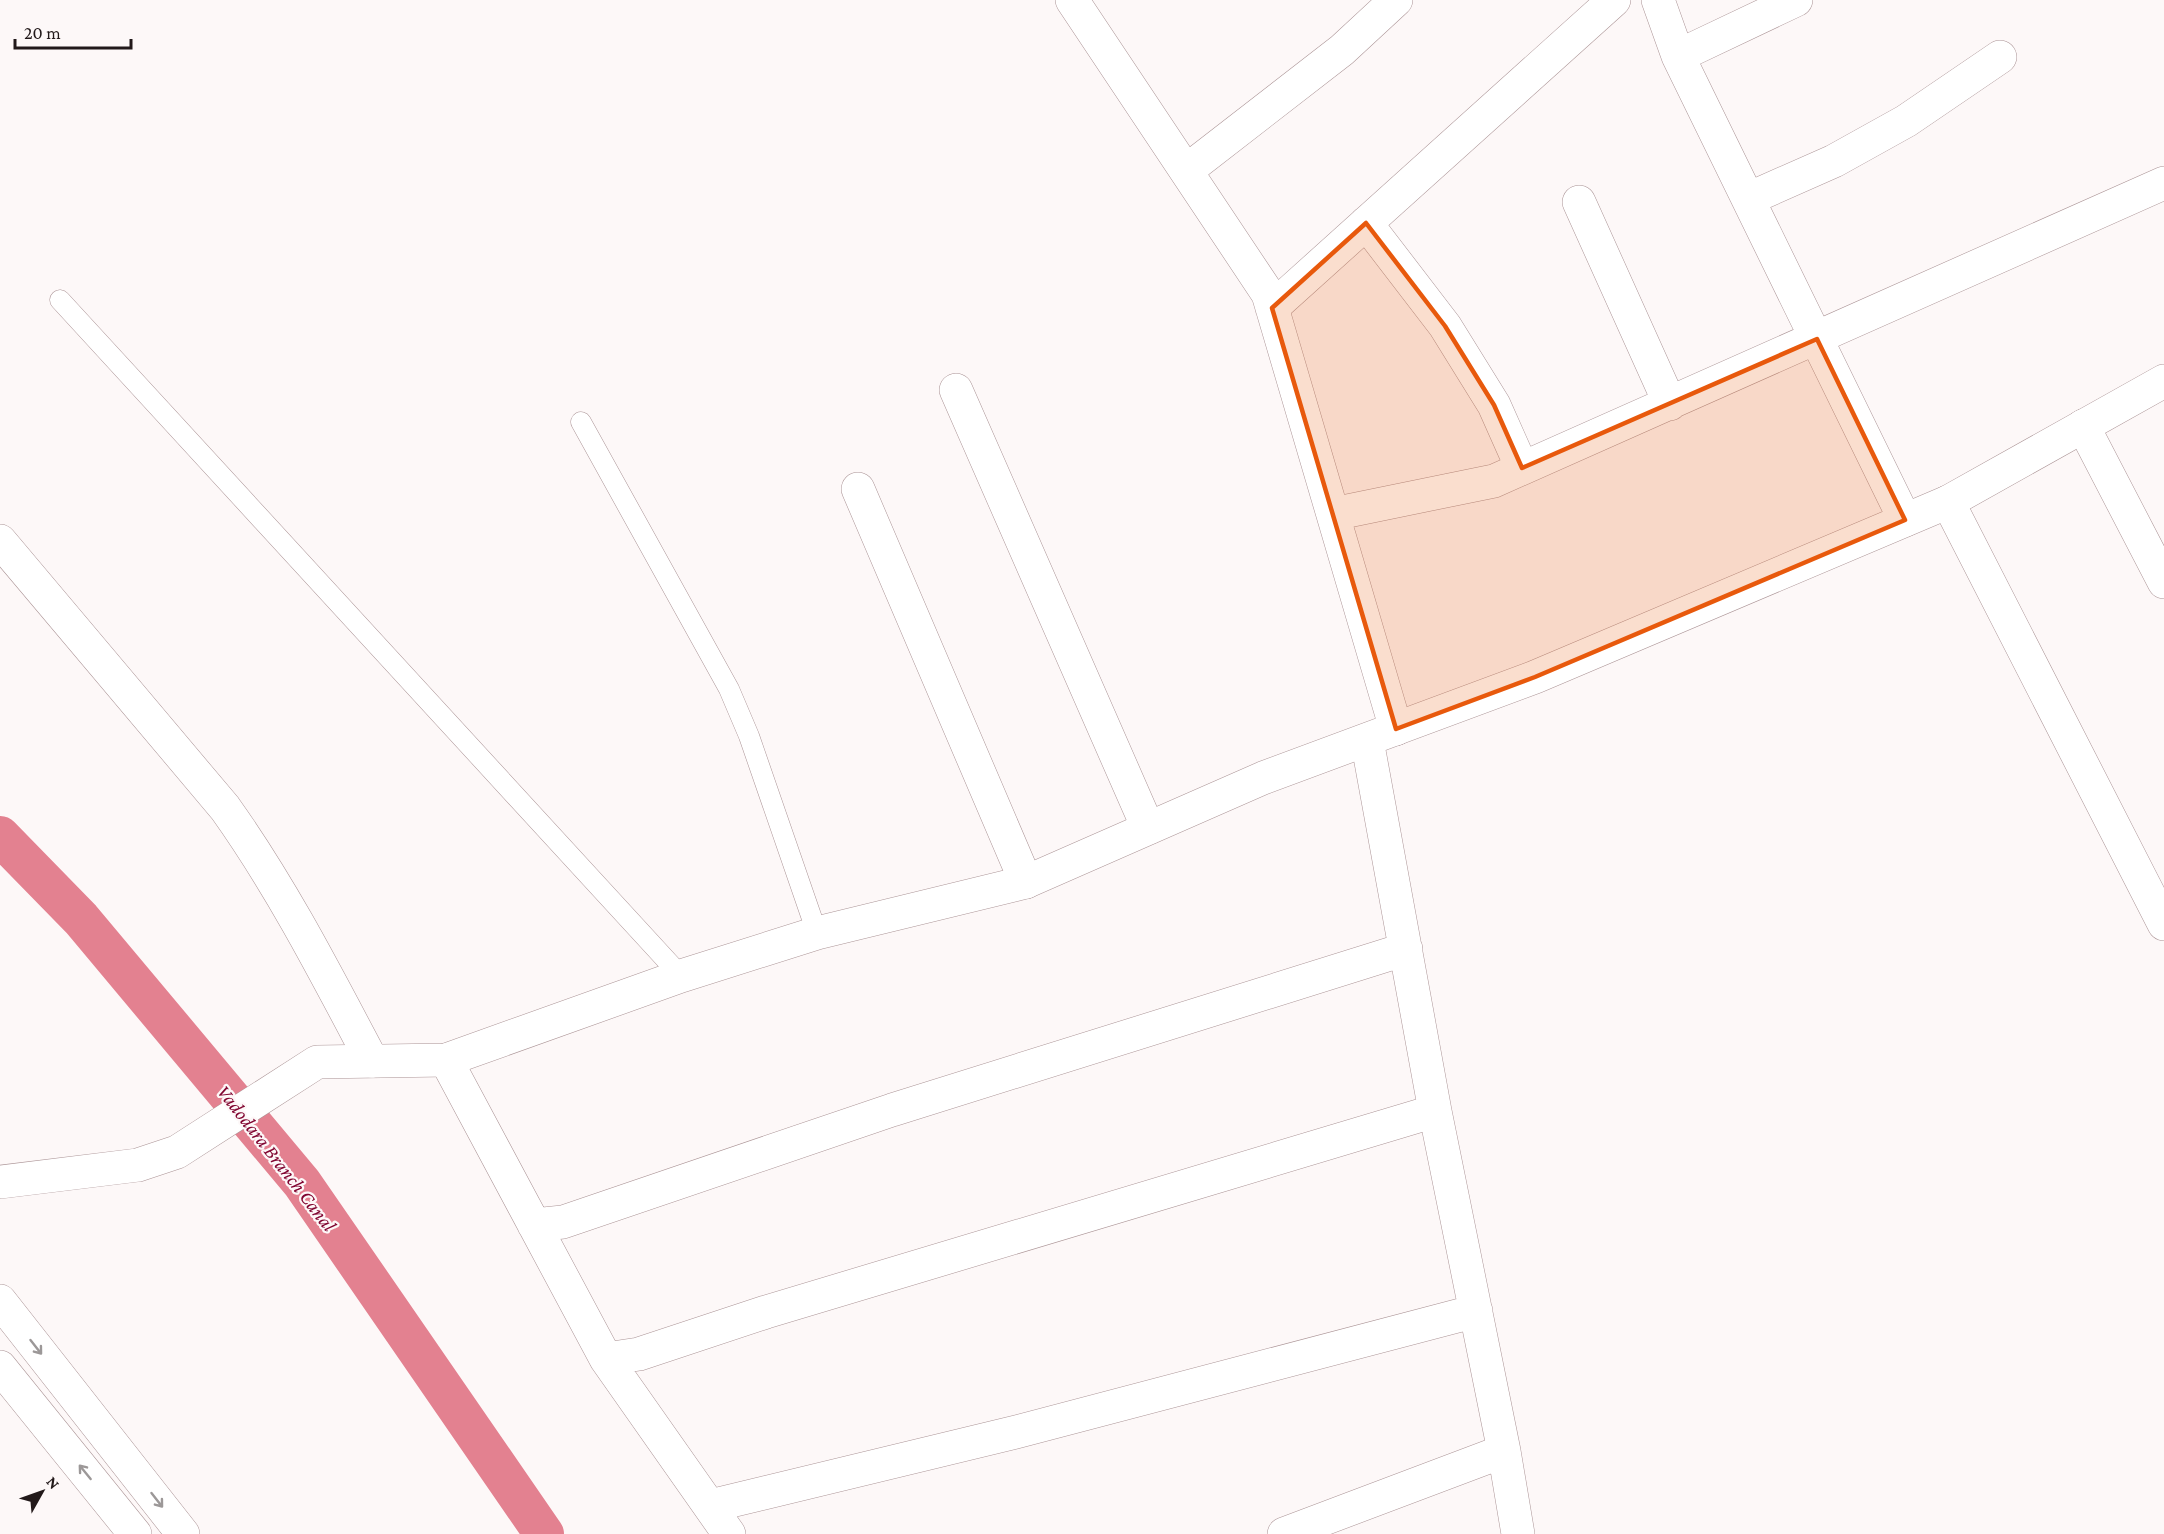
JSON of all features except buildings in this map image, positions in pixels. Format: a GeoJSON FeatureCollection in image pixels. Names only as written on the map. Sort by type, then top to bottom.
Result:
{"type":"FeatureCollection","features":[{"type":"Feature","properties":{"kind":"street"},"geometry":{"type":"LineString","coordinates":[[1072,0],[1268,294],[1333,514],[1382,734],[1406,949],[1435,1110],[1504,1451],[1518,1534]]}},
{"type":"Feature","properties":{"kind":"street"},"geometry":{"type":"LineString","coordinates":[[1186,171],[1342,50],[1396,0]]}},
{"type":"Feature","properties":{"kind":"street"},"geometry":{"type":"LineString","coordinates":[[1272,308],[1614,0]]}},
{"type":"Feature","properties":{"kind":"street"},"geometry":{"type":"LineString","coordinates":[[1658,0],[1678,57],[1905,520]]}},
{"type":"Feature","properties":{"kind":"street"},"geometry":{"type":"LineString","coordinates":[[1678,57],[1796,0]]}},
{"type":"Feature","properties":{"kind":"street"},"geometry":{"type":"LineString","coordinates":[[1748,199],[1833,161],[1906,122],[2000,57]]}},
{"type":"Feature","properties":{"kind":"street"},"geometry":{"type":"LineString","coordinates":[[1333,514],[1494,481],[2164,183]]}},
{"type":"Feature","properties":{"kind":"street"},"geometry":{"type":"LineString","coordinates":[[1579,202],[1670,404]]}},
{"type":"Feature","properties":{"kind":"street"},"geometry":{"type":"LineString","coordinates":[[1366,223],[1445,326],[1494,405],[1522,468]]}},
{"type":"Feature","properties":{"kind":"street"},"geometry":{"type":"LineString","coordinates":[[0,1182],[138,1166],[177,1152],[317,1062],[446,1060],[681,976],[817,933],[1026,882],[1263,778],[1535,678],[1948,502],[2164,381]]}},
{"type":"Feature","properties":{"kind":"street"},"geometry":{"type":"LineString","coordinates":[[956,390],[1148,828]]}},
{"type":"Feature","properties":{"kind":"street"},"geometry":{"type":"LineString","coordinates":[[2083,426],[2164,582]]}},
{"type":"Feature","properties":{"kind":"street"},"geometry":{"type":"LineString","coordinates":[[858,489],[1026,882]]}},
{"type":"Feature","properties":{"kind":"street"},"geometry":{"type":"LineString","coordinates":[[1948,502],[2164,924]]}},
{"type":"Feature","properties":{"kind":"street"},"geometry":{"type":"LineString","coordinates":[[0,541],[217,798],[255,850],[293,910],[372,1061]]}},
{"type":"Feature","properties":{"kind":"street"},"geometry":{"type":"LineString","coordinates":[[534,1225],[563,1222],[892,1110],[1406,949]]}},
{"type":"Feature","properties":{"kind":"street"},"geometry":{"type":"LineString","coordinates":[[446,1060],[606,1359],[729,1534]]}},
{"type":"Feature","properties":{"kind":"street"},"geometry":{"type":"LineString","coordinates":[[606,1359],[639,1354],[777,1309],[1435,1110]]}},
{"type":"Feature","properties":{"kind":"street"},"geometry":{"type":"LineString","coordinates":[[0,1301],[183,1534]]}},
{"type":"Feature","properties":{"kind":"street"},"geometry":{"type":"LineString","coordinates":[[710,1506],[1016,1432],[1476,1311]]}},
{"type":"Feature","properties":{"kind":"street"},"geometry":{"type":"LineString","coordinates":[[0,1367],[135,1534]]}},
{"type":"Feature","properties":{"kind":"street"},"geometry":{"type":"LineString","coordinates":[[1284,1534],[1504,1451]]}},
{"type":"Feature","properties":{"kind":"lane"},"geometry":{"type":"LineString","coordinates":[[60,300],[681,976]]}},
{"type":"Feature","properties":{"kind":"lane"},"geometry":{"type":"LineString","coordinates":[[581,422],[729,689],[749,736],[817,933]]}},
{"type":"Feature","properties":{"kind":"highlighted area"},"geometry":{"type":"Polygon","coordinates":[[[1366,223],[1445,326],[1494,405],[1522,468],[1817,339],[1905,520],[1535,677],[1396,729],[1272,308],[1366,223]]]}},
{"type":"Feature","properties":{"kind":"waterway","name":"Vadodara Branch Canal"},"geometry":{"type":"LineString","coordinates":[[0,836],[81,919],[302,1183],[544,1534]]}}]}
